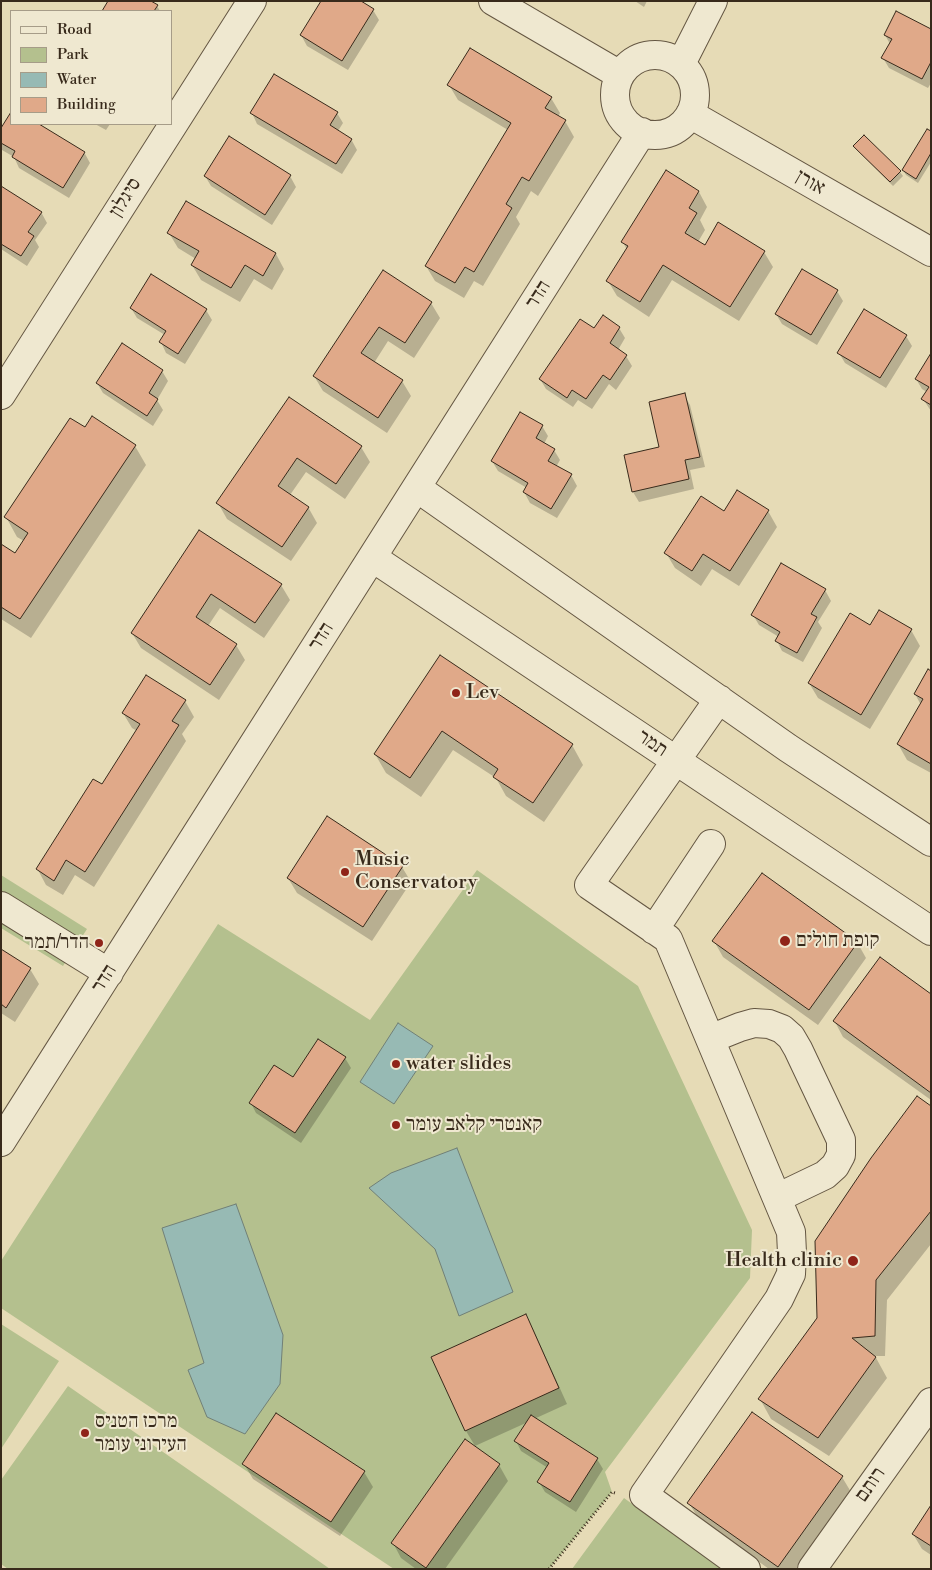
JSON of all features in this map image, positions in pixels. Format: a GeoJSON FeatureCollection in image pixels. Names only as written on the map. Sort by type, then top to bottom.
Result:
{"type":"FeatureCollection","features":[{"type":"Feature","properties":{"kind":"street","name":"סיגלון"},"geometry":{"type":"LineString","coordinates":[[1,395],[252,1]]}},
{"type":"Feature","properties":{"kind":"street"},"geometry":{"type":"LineString","coordinates":[[493,1],[620,76]]}},
{"type":"Feature","properties":{"kind":"street"},"geometry":{"type":"LineString","coordinates":[[681,64],[713,1]]}},
{"type":"Feature","properties":{"kind":"street"},"geometry":{"type":"LineString","coordinates":[[660,55],[681,64],[690,76],[693,84],[694,100],[690,114],[685,120],[673,130],[658,134],[642,132],[629,125],[619,113],[615,98],[617,82],[630,63],[644,56],[660,55]]}},
{"type":"Feature","properties":{"kind":"street","name":"אורן"},"geometry":{"type":"LineString","coordinates":[[690,114],[930,251]]}},
{"type":"Feature","properties":{"kind":"street","name":"הדר"},"geometry":{"type":"LineString","coordinates":[[1,1142],[642,132]]}},
{"type":"Feature","properties":{"kind":"street"},"geometry":{"type":"LineString","coordinates":[[417,488],[832,778],[931,842]]}},
{"type":"Feature","properties":{"kind":"street","name":"תמר"},"geometry":{"type":"LineString","coordinates":[[373,558],[931,931]]}},
{"type":"Feature","properties":{"kind":"street"},"geometry":{"type":"LineString","coordinates":[[719,699],[589,885],[668,939],[791,1232],[791,1274],[780,1298],[644,1495],[746,1569]]}},
{"type":"Feature","properties":{"kind":"street"},"geometry":{"type":"LineString","coordinates":[[654,930],[711,844]]}},
{"type":"Feature","properties":{"kind":"street"},"geometry":{"type":"LineString","coordinates":[[1,906],[109,973]]}},
{"type":"Feature","properties":{"kind":"street"},"geometry":{"type":"LineString","coordinates":[[710,1039],[754,1023],[769,1024],[782,1029],[791,1037],[798,1049],[841,1140],[841,1154],[835,1166],[825,1175],[777,1198]]}},
{"type":"Feature","properties":{"kind":"street","name":"רותם"},"geometry":{"type":"LineString","coordinates":[[812,1569],[931,1402]]}},
{"type":"Feature","properties":{"kind":"path"},"geometry":{"type":"LineString","coordinates":[[549,1569],[612,1492],[644,1495]]}},
{"type":"Feature","properties":{"kind":"green space","name":"קאנטרי קלאב עומר"},"geometry":{"type":"Polygon","coordinates":[[[477,870],[638,986],[752,1230],[750,1278],[605,1472],[612,1492],[549,1569],[394,1569],[1,1308],[1,1261],[218,924],[370,1020],[477,870]]]}},
{"type":"Feature","properties":{"kind":"green space"},"geometry":{"type":"Polygon","coordinates":[[[1,875],[87,929],[63,966],[1,928],[1,875]]]}},
{"type":"Feature","properties":{"kind":"green space"},"geometry":{"type":"Polygon","coordinates":[[[1,1324],[59,1361],[1,1449],[1,1324]]]}},
{"type":"Feature","properties":{"kind":"green space","name":"מרכז הטניס העירוני עומר"},"geometry":{"type":"Polygon","coordinates":[[[68,1386],[330,1569],[8,1569],[1,1564],[1,1480],[68,1386]]]}},
{"type":"Feature","properties":{"kind":"green space"},"geometry":{"type":"Polygon","coordinates":[[[624,1498],[722,1569],[572,1569],[624,1498]]]}},
{"type":"Feature","properties":{"kind":"water","name":"water slides"},"geometry":{"type":"Polygon","coordinates":[[[398,1023],[433,1046],[394,1104],[360,1082],[398,1023]]]}},
{"type":"Feature","properties":{"kind":"water"},"geometry":{"type":"Polygon","coordinates":[[[457,1148],[513,1292],[459,1316],[435,1249],[369,1188],[391,1173],[457,1148]]]}},
{"type":"Feature","properties":{"kind":"water"},"geometry":{"type":"Polygon","coordinates":[[[236,1204],[283,1335],[280,1384],[245,1434],[207,1417],[188,1370],[204,1363],[162,1228],[236,1204]]]}},
{"type":"Feature","properties":{"kind":"building"},"geometry":{"type":"Polygon","coordinates":[[[108,1],[151,1],[158,5],[155,10],[103,10],[108,1]]]}},
{"type":"Feature","properties":{"kind":"building"},"geometry":{"type":"Polygon","coordinates":[[[321,1],[361,1],[374,9],[342,61],[300,35],[321,1]]]}},
{"type":"Feature","properties":{"kind":"building"},"geometry":{"type":"Polygon","coordinates":[[[896,11],[931,29],[931,62],[922,79],[881,58],[892,39],[884,35],[896,11]]]}},
{"type":"Feature","properties":{"kind":"building"},"geometry":{"type":"Polygon","coordinates":[[[470,48],[552,97],[545,108],[566,120],[529,181],[522,177],[506,204],[512,208],[474,272],[465,267],[455,283],[425,266],[511,123],[447,85],[470,48]]]}},
{"type":"Feature","properties":{"kind":"building"},"geometry":{"type":"Polygon","coordinates":[[[274,74],[338,112],[330,125],[352,139],[336,164],[250,113],[274,74]]]}},
{"type":"Feature","properties":{"kind":"building"},"geometry":{"type":"Polygon","coordinates":[[[10,114],[10,125],[41,125],[85,152],[63,188],[12,157],[15,151],[1,143],[1,128],[10,114]]]}},
{"type":"Feature","properties":{"kind":"building"},"geometry":{"type":"Polygon","coordinates":[[[927,129],[931,131],[931,153],[916,179],[902,170],[927,129]]]}},
{"type":"Feature","properties":{"kind":"building"},"geometry":{"type":"Polygon","coordinates":[[[864,135],[901,171],[890,182],[853,146],[864,135]]]}},
{"type":"Feature","properties":{"kind":"building"},"geometry":{"type":"Polygon","coordinates":[[[229,136],[291,175],[265,215],[204,176],[229,136]]]}},
{"type":"Feature","properties":{"kind":"building"},"geometry":{"type":"Polygon","coordinates":[[[666,170],[699,191],[689,208],[697,213],[685,233],[705,245],[718,222],[765,251],[730,307],[663,265],[640,302],[606,281],[628,246],[621,242],[666,170]]]}},
{"type":"Feature","properties":{"kind":"building"},"geometry":{"type":"Polygon","coordinates":[[[1,186],[42,212],[28,232],[34,236],[21,256],[1,244],[1,186]]]}},
{"type":"Feature","properties":{"kind":"building"},"geometry":{"type":"Polygon","coordinates":[[[186,201],[276,253],[263,276],[245,265],[231,288],[191,265],[199,251],[167,233],[186,201]]]}},
{"type":"Feature","properties":{"kind":"building"},"geometry":{"type":"Polygon","coordinates":[[[802,269],[838,290],[811,335],[775,314],[802,269]]]}},
{"type":"Feature","properties":{"kind":"building"},"geometry":{"type":"Polygon","coordinates":[[[383,270],[432,302],[405,343],[379,327],[361,353],[403,380],[378,418],[313,376],[383,270]]]}},
{"type":"Feature","properties":{"kind":"building"},"geometry":{"type":"Polygon","coordinates":[[[151,274],[207,309],[178,354],[159,342],[166,331],[130,308],[151,274]]]}},
{"type":"Feature","properties":{"kind":"building"},"geometry":{"type":"Polygon","coordinates":[[[864,309],[907,335],[880,378],[837,353],[864,309]]]}},
{"type":"Feature","properties":{"kind":"building"},"geometry":{"type":"Polygon","coordinates":[[[603,315],[620,327],[610,343],[627,355],[610,380],[603,375],[586,399],[572,390],[567,398],[539,379],[580,319],[594,328],[603,315]]]}},
{"type":"Feature","properties":{"kind":"building"},"geometry":{"type":"Polygon","coordinates":[[[122,343],[163,370],[149,393],[158,399],[147,416],[96,383],[122,343]]]}},
{"type":"Feature","properties":{"kind":"building"},"geometry":{"type":"Polygon","coordinates":[[[931,353],[931,405],[921,399],[929,387],[915,379],[931,353]]]}},
{"type":"Feature","properties":{"kind":"building"},"geometry":{"type":"Polygon","coordinates":[[[685,393],[700,457],[685,460],[689,479],[632,492],[624,455],[659,447],[649,402],[685,393]]]}},
{"type":"Feature","properties":{"kind":"building"},"geometry":{"type":"Polygon","coordinates":[[[289,397],[362,446],[336,484],[297,458],[278,486],[309,507],[282,547],[216,503],[289,397]]]}},
{"type":"Feature","properties":{"kind":"building"},"geometry":{"type":"Polygon","coordinates":[[[520,412],[543,425],[536,438],[555,449],[548,461],[572,474],[551,509],[523,492],[528,483],[491,461],[520,412]]]}},
{"type":"Feature","properties":{"kind":"building"},"geometry":{"type":"Polygon","coordinates":[[[92,416],[136,445],[20,619],[1,607],[1,544],[15,553],[28,533],[4,517],[70,418],[85,427],[92,416]]]}},
{"type":"Feature","properties":{"kind":"building"},"geometry":{"type":"Polygon","coordinates":[[[737,490],[769,510],[730,571],[703,554],[692,571],[664,553],[701,496],[724,511],[737,490]]]}},
{"type":"Feature","properties":{"kind":"building"},"geometry":{"type":"Polygon","coordinates":[[[199,530],[282,584],[255,623],[211,594],[196,617],[237,644],[210,685],[131,633],[199,530]]]}},
{"type":"Feature","properties":{"kind":"building"},"geometry":{"type":"Polygon","coordinates":[[[781,563],[826,589],[811,614],[817,617],[797,653],[775,641],[780,632],[751,615],[781,563]]]}},
{"type":"Feature","properties":{"kind":"building"},"geometry":{"type":"Polygon","coordinates":[[[879,610],[912,629],[861,715],[808,683],[850,613],[870,625],[879,610]]]}},
{"type":"Feature","properties":{"kind":"building","name":"Lev"},"geometry":{"type":"Polygon","coordinates":[[[440,655],[573,744],[533,803],[493,777],[498,769],[442,731],[410,778],[374,754],[440,655]]]}},
{"type":"Feature","properties":{"kind":"building"},"geometry":{"type":"Polygon","coordinates":[[[928,669],[931,671],[931,764],[897,744],[923,699],[914,694],[928,669]]]}},
{"type":"Feature","properties":{"kind":"building"},"geometry":{"type":"Polygon","coordinates":[[[146,675],[186,700],[172,721],[179,725],[85,872],[66,860],[54,881],[36,869],[93,779],[102,784],[140,724],[122,713],[146,675]]]}},
{"type":"Feature","properties":{"kind":"building","name":"Music Conservatory"},"geometry":{"type":"Polygon","coordinates":[[[327,816],[403,866],[363,927],[287,878],[327,816]]]}},
{"type":"Feature","properties":{"kind":"building","name":"קופת חולים"},"geometry":{"type":"Polygon","coordinates":[[[762,873],[858,942],[809,1010],[712,941],[762,873]]]}},
{"type":"Feature","properties":{"kind":"building"},"geometry":{"type":"Polygon","coordinates":[[[1,949],[31,968],[6,1008],[1,1004],[1,949]]]}},
{"type":"Feature","properties":{"kind":"building","name":"קופת חולים"},"geometry":{"type":"Polygon","coordinates":[[[880,957],[931,994],[931,1093],[833,1021],[880,957]]]}},
{"type":"Feature","properties":{"kind":"building"},"geometry":{"type":"Polygon","coordinates":[[[318,1039],[346,1057],[295,1133],[249,1103],[274,1065],[293,1077],[318,1039]]]}},
{"type":"Feature","properties":{"kind":"building","name":"Health clinic"},"geometry":{"type":"Polygon","coordinates":[[[917,1096],[931,1106],[931,1211],[876,1280],[875,1336],[852,1338],[876,1357],[818,1438],[758,1399],[817,1318],[815,1241],[871,1158],[917,1096]]]}},
{"type":"Feature","properties":{"kind":"building"},"geometry":{"type":"Polygon","coordinates":[[[526,1314],[559,1388],[465,1431],[431,1357],[526,1314]]]}},
{"type":"Feature","properties":{"kind":"building"},"geometry":{"type":"Polygon","coordinates":[[[752,1412],[843,1476],[778,1567],[687,1503],[752,1412]]]}},
{"type":"Feature","properties":{"kind":"building"},"geometry":{"type":"Polygon","coordinates":[[[276,1413],[365,1471],[331,1522],[242,1464],[276,1413]]]}},
{"type":"Feature","properties":{"kind":"building"},"geometry":{"type":"Polygon","coordinates":[[[531,1415],[598,1458],[570,1502],[537,1482],[549,1463],[514,1441],[531,1415]]]}},
{"type":"Feature","properties":{"kind":"building"},"geometry":{"type":"Polygon","coordinates":[[[465,1439],[500,1464],[426,1568],[391,1543],[465,1439]]]}},
{"type":"Feature","properties":{"kind":"building"},"geometry":{"type":"Polygon","coordinates":[[[931,1505],[931,1546],[912,1534],[931,1505]]]}},
{"type":"Feature","properties":{"kind":"place","name":"Lev"},"geometry":{"type":"Point","coordinates":[456,693]}},
{"type":"Feature","properties":{"kind":"place","name":"Music Conservatory"},"geometry":{"type":"Point","coordinates":[345,872]}},
{"type":"Feature","properties":{"kind":"place","name":"קופת חולים"},"geometry":{"type":"Point","coordinates":[785,941]}},
{"type":"Feature","properties":{"kind":"place","name":"הדר/תמר"},"geometry":{"type":"Point","coordinates":[99,943]}},
{"type":"Feature","properties":{"kind":"place","name":"water slides"},"geometry":{"type":"Point","coordinates":[396,1064]}},
{"type":"Feature","properties":{"kind":"place","name":"קאנטרי קלאב עומר"},"geometry":{"type":"Point","coordinates":[396,1125]}},
{"type":"Feature","properties":{"kind":"place","name":"Health clinic"},"geometry":{"type":"Point","coordinates":[853,1261]}},
{"type":"Feature","properties":{"kind":"place","name":"מרכז הטניס העירוני עומר"},"geometry":{"type":"Point","coordinates":[85,1433]}}]}
